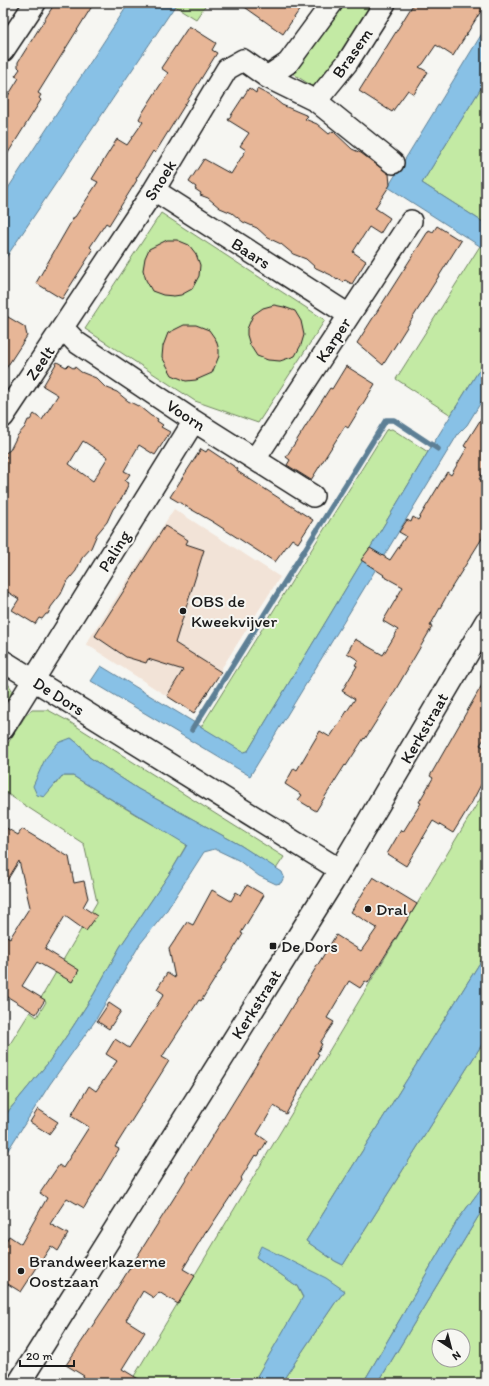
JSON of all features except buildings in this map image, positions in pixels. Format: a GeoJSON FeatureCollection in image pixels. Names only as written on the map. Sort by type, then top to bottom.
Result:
{"type":"FeatureCollection","features":[{"type":"Feature","properties":{"kind":"street"},"geometry":{"type":"LineString","coordinates":[[3,51],[34,3]]}},
{"type":"Feature","properties":{"kind":"street"},"geometry":{"type":"LineString","coordinates":[[267,77],[288,63],[332,3]]}},
{"type":"Feature","properties":{"kind":"street","name":"Brasem"},"geometry":{"type":"LineString","coordinates":[[316,101],[347,63],[385,3]]}},
{"type":"Feature","properties":{"kind":"street","name":"Snoek"},"geometry":{"type":"LineString","coordinates":[[63,328],[154,190],[227,69],[243,60],[267,77]]}},
{"type":"Feature","properties":{"kind":"street"},"geometry":{"type":"LineString","coordinates":[[267,77],[316,101],[392,163]]}},
{"type":"Feature","properties":{"kind":"street","name":"Baars"},"geometry":{"type":"LineString","coordinates":[[154,190],[349,315]]}},
{"type":"Feature","properties":{"kind":"street","name":"Karper"},"geometry":{"type":"LineString","coordinates":[[255,459],[411,221]]}},
{"type":"Feature","properties":{"kind":"street","name":"Zeelt"},"geometry":{"type":"LineString","coordinates":[[3,417],[63,328]]}},
{"type":"Feature","properties":{"kind":"street","name":"Voorn"},"geometry":{"type":"LineString","coordinates":[[63,328],[76,342],[194,421],[313,496]]}},
{"type":"Feature","properties":{"kind":"street","name":"Paling"},"geometry":{"type":"LineString","coordinates":[[3,729],[194,421]]}},
{"type":"Feature","properties":{"kind":"street","name":"Kerkstraat"},"geometry":{"type":"LineString","coordinates":[[18,1383],[340,870],[486,622]]}},
{"type":"Feature","properties":{"kind":"street","name":"De Dors"},"geometry":{"type":"LineString","coordinates":[[3,661],[340,870]]}},
{"type":"Feature","properties":{"kind":"shaded area","name":"OBS de Kweekvijver"},"geometry":{"type":"Polygon","coordinates":[[[174,509],[280,577],[193,713],[86,644],[174,509]]]}},
{"type":"Feature","properties":{"kind":"green space"},"geometry":{"type":"Polygon","coordinates":[[[177,3],[207,3],[196,19],[175,6],[177,3]]]}},
{"type":"Feature","properties":{"kind":"green space"},"geometry":{"type":"Polygon","coordinates":[[[343,3],[374,3],[318,90],[292,73],[325,23],[343,3]]]}},
{"type":"Feature","properties":{"kind":"green space"},"geometry":{"type":"Polygon","coordinates":[[[486,80],[486,224],[422,183],[486,80]]]}},
{"type":"Feature","properties":{"kind":"green space"},"geometry":{"type":"Polygon","coordinates":[[[161,213],[325,320],[258,423],[195,401],[85,329],[161,213]]]}},
{"type":"Feature","properties":{"kind":"green space"},"geometry":{"type":"Polygon","coordinates":[[[480,246],[486,250],[486,359],[451,415],[396,379],[480,246]]]}},
{"type":"Feature","properties":{"kind":"green space"},"geometry":{"type":"Polygon","coordinates":[[[392,429],[428,452],[248,751],[243,753],[201,727],[386,430],[392,429]]]}},
{"type":"Feature","properties":{"kind":"green space"},"geometry":{"type":"Polygon","coordinates":[[[3,680],[7,682],[12,690],[3,716],[3,680]]]}},
{"type":"Feature","properties":{"kind":"green space"},"geometry":{"type":"Polygon","coordinates":[[[32,710],[48,710],[68,721],[284,857],[276,869],[240,845],[138,789],[89,757],[80,745],[71,738],[55,785],[62,776],[73,776],[187,844],[172,870],[120,947],[94,994],[72,1028],[48,1063],[10,1109],[3,1120],[3,1055],[30,1012],[37,1017],[46,1002],[41,998],[97,902],[84,844],[3,791],[3,751],[26,715],[32,710]]]}},
{"type":"Feature","properties":{"kind":"green space"},"geometry":{"type":"Polygon","coordinates":[[[486,789],[486,953],[306,1241],[343,1265],[486,1038],[486,1182],[457,1221],[363,1383],[281,1383],[335,1303],[345,1291],[256,1257],[297,1286],[303,1298],[253,1383],[130,1383],[486,789]]]}},
{"type":"Feature","properties":{"kind":"green space"},"geometry":{"type":"Polygon","coordinates":[[[486,1206],[486,1379],[483,1383],[378,1383],[486,1206]]]}},
{"type":"Feature","properties":{"kind":"water"},"geometry":{"type":"Polygon","coordinates":[[[129,3],[177,3],[3,262],[3,196],[129,3]]]}},
{"type":"Feature","properties":{"kind":"water"},"geometry":{"type":"Polygon","coordinates":[[[486,27],[486,80],[422,183],[486,224],[486,250],[388,187],[486,27]]]}},
{"type":"Feature","properties":{"kind":"water"},"geometry":{"type":"Polygon","coordinates":[[[486,359],[486,394],[467,425],[458,434],[250,776],[91,681],[101,666],[243,752],[248,751],[428,452],[486,359]]]}},
{"type":"Feature","properties":{"kind":"water"},"geometry":{"type":"Polygon","coordinates":[[[71,738],[80,745],[89,757],[138,789],[240,845],[282,872],[284,877],[281,883],[276,884],[259,876],[238,860],[215,849],[204,852],[165,913],[140,944],[95,1021],[50,1084],[3,1158],[3,1120],[10,1109],[48,1063],[72,1028],[94,994],[120,947],[187,845],[73,776],[62,776],[44,797],[37,795],[33,786],[45,759],[58,743],[71,738]]]}},
{"type":"Feature","properties":{"kind":"water"},"geometry":{"type":"Polygon","coordinates":[[[486,953],[486,1038],[343,1265],[306,1241],[486,953]]]}},
{"type":"Feature","properties":{"kind":"water"},"geometry":{"type":"Polygon","coordinates":[[[486,1182],[486,1206],[378,1383],[363,1383],[457,1221],[486,1182]]]}},
{"type":"Feature","properties":{"kind":"water"},"geometry":{"type":"Polygon","coordinates":[[[261,1246],[326,1278],[345,1291],[335,1303],[281,1383],[253,1383],[303,1297],[297,1286],[256,1257],[261,1246]]]}},
{"type":"Feature","properties":{"kind":"waterway"},"geometry":{"type":"LineString","coordinates":[[192,730],[386,420],[394,420],[438,449]]}},
{"type":"Feature","properties":{"kind":"place","name":"OBS de Kweekvijver"},"geometry":{"type":"Point","coordinates":[183,611]}},
{"type":"Feature","properties":{"kind":"place","name":"Dral"},"geometry":{"type":"Point","coordinates":[368,909]}},
{"type":"Feature","properties":{"kind":"place","name":"De Dors"},"geometry":{"type":"Point","coordinates":[273,946]}},
{"type":"Feature","properties":{"kind":"place","name":"Brandweerkazerne Oostzaan"},"geometry":{"type":"Point","coordinates":[21,1271]}}]}
